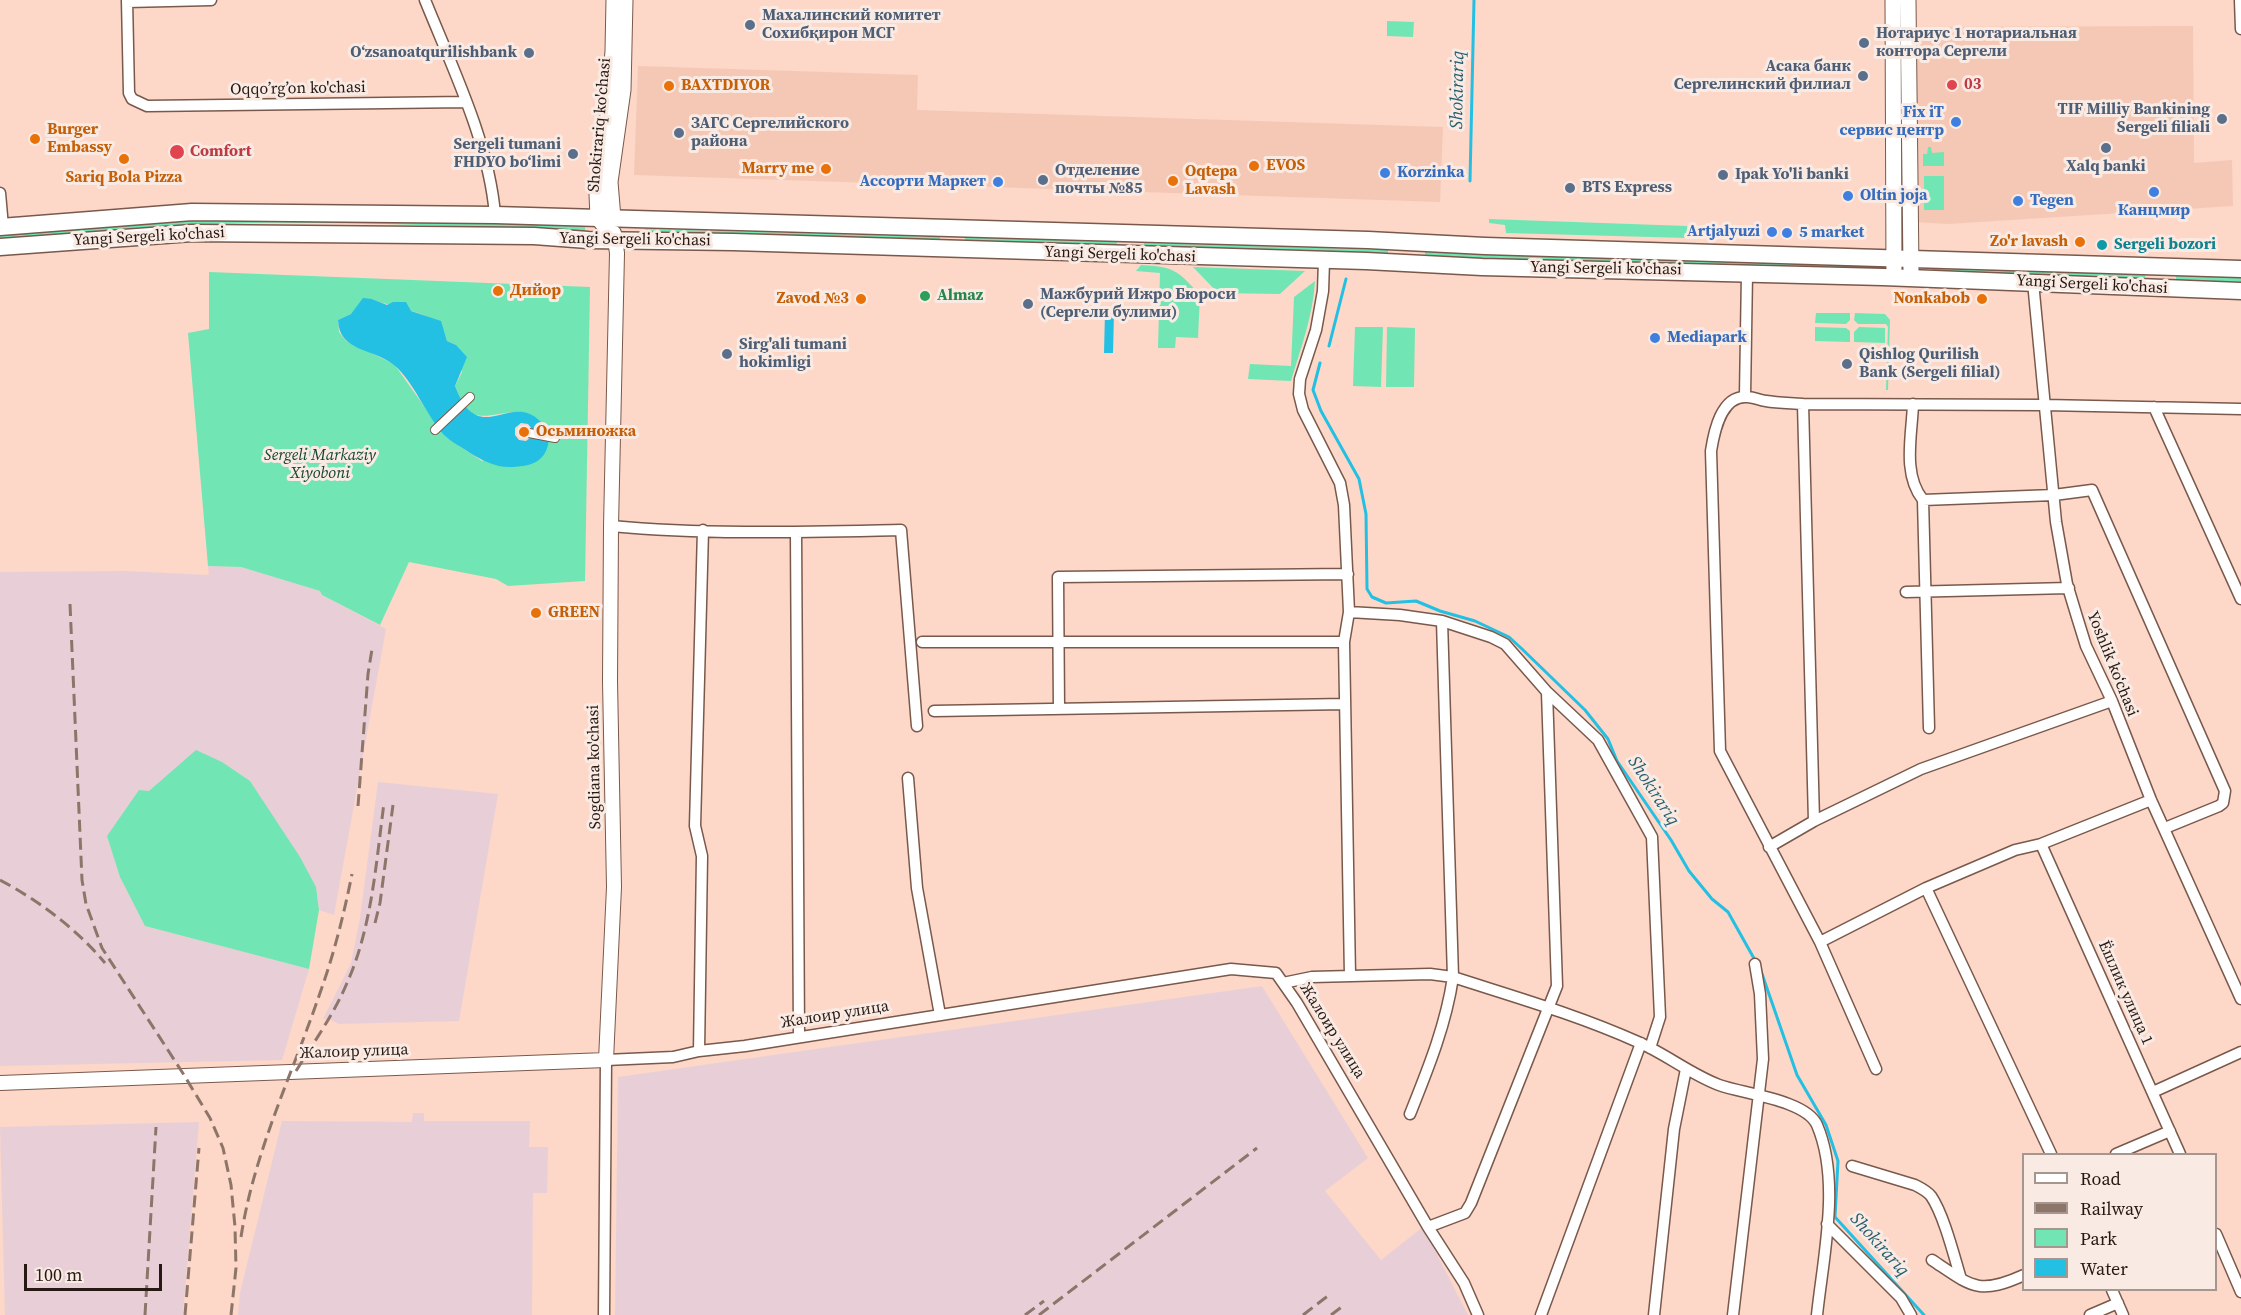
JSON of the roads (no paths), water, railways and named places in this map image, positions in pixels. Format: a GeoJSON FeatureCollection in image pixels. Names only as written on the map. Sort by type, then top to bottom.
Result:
{"type":"FeatureCollection","features":[{"type":"Feature","properties":{"kind":"main road","name":"Shokirariq ko'chasi"},"geometry":{"type":"LineString","coordinates":[[605,218],[598,180],[608,115],[614,51],[614,0]]}},
{"type":"Feature","properties":{"kind":"main road","name":"Shokirariq ko'chasi"},"geometry":{"type":"LineString","coordinates":[[605,218],[623,90],[625,0]]}},
{"type":"Feature","properties":{"kind":"main road"},"geometry":{"type":"LineString","coordinates":[[1893,0],[1902,259]]}},
{"type":"Feature","properties":{"kind":"main road"},"geometry":{"type":"LineString","coordinates":[[1902,277],[1908,0]]}},
{"type":"Feature","properties":{"kind":"main road","name":"Yangi Sergeli ko'chasi"},"geometry":{"type":"LineString","coordinates":[[1,227],[192,212],[495,215],[2241,269]]}},
{"type":"Feature","properties":{"kind":"main road"},"geometry":{"type":"LineString","coordinates":[[605,218],[615,240]]}},
{"type":"Feature","properties":{"kind":"main road"},"geometry":{"type":"LineString","coordinates":[[943,249],[944,228]]}},
{"type":"Feature","properties":{"kind":"main road","name":"Yangi Sergeli ko'chasi"},"geometry":{"type":"LineString","coordinates":[[0,247],[192,233],[534,236],[1902,277],[2241,291]]}},
{"type":"Feature","properties":{"kind":"main road"},"geometry":{"type":"LineString","coordinates":[[1133,255],[1134,234]]}},
{"type":"Feature","properties":{"kind":"main road"},"geometry":{"type":"LineString","coordinates":[[1409,242],[1410,263]]}},
{"type":"Feature","properties":{"kind":"main road"},"geometry":{"type":"LineString","coordinates":[[2169,289],[2163,284],[2162,278],[2170,267]]}},
{"type":"Feature","properties":{"kind":"street"},"geometry":{"type":"LineString","coordinates":[[127,1],[211,0]]}},
{"type":"Feature","properties":{"kind":"street"},"geometry":{"type":"LineString","coordinates":[[426,0],[486,161],[495,215]]}},
{"type":"Feature","properties":{"kind":"street"},"geometry":{"type":"LineString","coordinates":[[2240,0],[2241,29]]}},
{"type":"Feature","properties":{"kind":"street","name":"Oqqo’rg’on ko'chasi"},"geometry":{"type":"LineString","coordinates":[[127,1],[128,86],[132,99],[147,106],[465,102]]}},
{"type":"Feature","properties":{"kind":"street"},"geometry":{"type":"LineString","coordinates":[[0,193],[1,227]]}},
{"type":"Feature","properties":{"kind":"street","name":"Sogdiana ko'chasi"},"geometry":{"type":"LineString","coordinates":[[604,1315],[606,1060],[614,887],[610,681],[617,253],[615,240]]}},
{"type":"Feature","properties":{"kind":"street"},"geometry":{"type":"LineString","coordinates":[[1324,261],[1323,291],[1316,330],[1300,378],[1299,394],[1303,410],[1340,483],[1345,515],[1349,612],[1344,642],[1350,976]]}},
{"type":"Feature","properties":{"kind":"street"},"geometry":{"type":"LineString","coordinates":[[1745,396],[1747,273]]}},
{"type":"Feature","properties":{"kind":"street","name":"Yoshlik koʻchasi"},"geometry":{"type":"LineString","coordinates":[[2033,282],[2056,522],[2069,588],[2086,646],[2112,701],[2151,800],[2241,999]]}},
{"type":"Feature","properties":{"kind":"street"},"geometry":{"type":"LineString","coordinates":[[1876,1069],[1820,942],[1720,751],[1711,451],[1714,432],[1720,416],[1736,400],[1745,396],[1765,401],[1803,404],[2241,409]]}},
{"type":"Feature","properties":{"kind":"street"},"geometry":{"type":"LineString","coordinates":[[435,430],[470,397]]}},
{"type":"Feature","properties":{"kind":"street"},"geometry":{"type":"LineString","coordinates":[[1803,404],[1814,821]]}},
{"type":"Feature","properties":{"kind":"street"},"geometry":{"type":"LineString","coordinates":[[1913,404],[1910,467],[1912,481],[1923,500],[1929,728]]}},
{"type":"Feature","properties":{"kind":"street"},"geometry":{"type":"LineString","coordinates":[[2154,407],[2241,599]]}},
{"type":"Feature","properties":{"kind":"street"},"geometry":{"type":"LineString","coordinates":[[529,433],[555,438]]}},
{"type":"Feature","properties":{"kind":"street"},"geometry":{"type":"LineString","coordinates":[[1923,500],[2054,495],[2092,490],[2225,791],[2223,802],[2219,806],[2165,828]]}},
{"type":"Feature","properties":{"kind":"street"},"geometry":{"type":"LineString","coordinates":[[611,526],[796,532],[901,530],[917,726]]}},
{"type":"Feature","properties":{"kind":"street"},"geometry":{"type":"LineString","coordinates":[[699,1051],[702,856],[695,826],[703,530]]}},
{"type":"Feature","properties":{"kind":"street"},"geometry":{"type":"LineString","coordinates":[[796,532],[798,1037]]}},
{"type":"Feature","properties":{"kind":"street"},"geometry":{"type":"LineString","coordinates":[[1059,709],[1058,576],[1348,574]]}},
{"type":"Feature","properties":{"kind":"street"},"geometry":{"type":"LineString","coordinates":[[1906,592],[2069,588]]}},
{"type":"Feature","properties":{"kind":"street"},"geometry":{"type":"LineString","coordinates":[[1349,612],[1401,615],[1442,621],[1478,632],[1505,644],[1547,692],[1598,740],[1652,837],[1660,1017],[1645,1045],[1541,1315]]}},
{"type":"Feature","properties":{"kind":"street"},"geometry":{"type":"LineString","coordinates":[[1410,1114],[1437,1045],[1453,977],[1442,621]]}},
{"type":"Feature","properties":{"kind":"street"},"geometry":{"type":"LineString","coordinates":[[922,642],[1344,642]]}},
{"type":"Feature","properties":{"kind":"street"},"geometry":{"type":"LineString","coordinates":[[1428,1227],[1465,1214],[1471,1203],[1557,986],[1547,692]]}},
{"type":"Feature","properties":{"kind":"street"},"geometry":{"type":"LineString","coordinates":[[1769,846],[1814,821],[1921,769],[2112,701]]}},
{"type":"Feature","properties":{"kind":"street"},"geometry":{"type":"LineString","coordinates":[[934,711],[1345,704]]}},
{"type":"Feature","properties":{"kind":"street"},"geometry":{"type":"LineString","coordinates":[[908,778],[917,888],[940,1015]]}},
{"type":"Feature","properties":{"kind":"street"},"geometry":{"type":"LineString","coordinates":[[1820,942],[1926,888],[2015,850],[2041,844],[2151,800]]}},
{"type":"Feature","properties":{"kind":"street","name":"Ёшлик улица 1"},"geometry":{"type":"LineString","coordinates":[[2041,844],[2179,1153]]}},
{"type":"Feature","properties":{"kind":"street"},"geometry":{"type":"LineString","coordinates":[[1926,888],[2050,1153]]}},
{"type":"Feature","properties":{"kind":"street"},"geometry":{"type":"LineString","coordinates":[[1733,1315],[1763,1059],[1760,994],[1755,964]]}},
{"type":"Feature","properties":{"kind":"street","name":"Жалоир улица"},"geometry":{"type":"LineString","coordinates":[[0,1083],[673,1057],[699,1051],[1218,970],[1276,973],[1297,1003],[1402,1178],[1428,1227],[1464,1283],[1478,1315]]}},
{"type":"Feature","properties":{"kind":"street"},"geometry":{"type":"LineString","coordinates":[[1283,983],[1312,976],[1430,974],[1453,977],[1548,1008],[1645,1045],[1686,1069],[1718,1084],[1795,1105],[1816,1123],[1827,1159],[1830,1193],[1817,1315]]}},
{"type":"Feature","properties":{"kind":"street"},"geometry":{"type":"LineString","coordinates":[[2153,1092],[2241,1052]]}},
{"type":"Feature","properties":{"kind":"street"},"geometry":{"type":"LineString","coordinates":[[1654,1315],[1674,1129],[1686,1069]]}},
{"type":"Feature","properties":{"kind":"street"},"geometry":{"type":"LineString","coordinates":[[2120,1153],[2170,1131]]}},
{"type":"Feature","properties":{"kind":"street"},"geometry":{"type":"LineString","coordinates":[[1852,1166],[1923,1189],[1931,1196],[1952,1249],[1960,1279]]}},
{"type":"Feature","properties":{"kind":"street"},"geometry":{"type":"LineString","coordinates":[[1827,1224],[1901,1298],[1911,1315]]}},
{"type":"Feature","properties":{"kind":"street"},"geometry":{"type":"LineString","coordinates":[[2217,1236],[2241,1292]]}},
{"type":"Feature","properties":{"kind":"street"},"geometry":{"type":"LineString","coordinates":[[1932,1260],[1960,1279],[1978,1287],[2000,1286],[2022,1276]]}},
{"type":"Feature","properties":{"kind":"street"},"geometry":{"type":"LineString","coordinates":[[2112,1291],[2123,1315]]}},
{"type":"Feature","properties":{"kind":"street"},"geometry":{"type":"LineString","coordinates":[[2090,1315],[2118,1303]]}},
{"type":"Feature","properties":{"kind":"water"},"geometry":{"type":"Polygon","coordinates":[[[363,298],[387,305],[393,302],[406,302],[411,311],[441,321],[447,341],[456,345],[467,357],[455,386],[465,406],[472,413],[483,417],[515,412],[532,415],[543,424],[549,434],[544,455],[528,465],[501,466],[480,459],[450,440],[438,427],[408,380],[394,365],[386,359],[358,348],[344,338],[338,320],[351,314],[363,298]],[[521,423],[515,428],[515,435],[519,440],[526,441],[532,436],[532,429],[528,424],[521,423]]]}},
{"type":"Feature","properties":{"kind":"water"},"geometry":{"type":"Polygon","coordinates":[[[1105,312],[1114,313],[1113,353],[1104,353],[1105,312]]]}},
{"type":"Feature","properties":{"kind":"waterway","name":"Shokirariq"},"geometry":{"type":"LineString","coordinates":[[1470,181],[1474,0]]}},
{"type":"Feature","properties":{"kind":"waterway","name":"Shokirariq"},"geometry":{"type":"LineString","coordinates":[[1329,346],[1346,279]]}},
{"type":"Feature","properties":{"kind":"waterway","name":"Shokirariq"},"geometry":{"type":"LineString","coordinates":[[1320,363],[1313,390],[1321,411],[1359,479],[1366,514],[1367,589],[1372,597],[1386,603],[1416,601],[1475,621],[1509,637],[1521,648],[1585,710],[1608,739],[1617,761],[1671,840],[1689,871],[1712,899],[1728,912],[1756,962]]}},
{"type":"Feature","properties":{"kind":"waterway","name":"Shokirariq"},"geometry":{"type":"LineString","coordinates":[[1760,968],[1797,1075],[1826,1125],[1838,1161],[1835,1217],[1924,1315]]}},
{"type":"Feature","properties":{"kind":"railway"},"geometry":{"type":"LineString","coordinates":[[70,604],[82,880],[86,904],[102,948],[184,1075],[210,1118],[223,1148],[231,1185],[235,1227],[236,1268],[231,1315]]}},
{"type":"Feature","properties":{"kind":"railway"},"geometry":{"type":"LineString","coordinates":[[358,806],[372,649]]}},
{"type":"Feature","properties":{"kind":"railway"},"geometry":{"type":"LineString","coordinates":[[296,1071],[336,1006],[355,962],[368,917],[384,803]]}},
{"type":"Feature","properties":{"kind":"railway"},"geometry":{"type":"LineString","coordinates":[[375,923],[380,903],[393,805]]}},
{"type":"Feature","properties":{"kind":"railway"},"geometry":{"type":"LineString","coordinates":[[241,1237],[247,1205],[264,1144],[325,978],[352,874]]}},
{"type":"Feature","properties":{"kind":"railway"},"geometry":{"type":"LineString","coordinates":[[0,880],[57,917],[105,963]]}},
{"type":"Feature","properties":{"kind":"railway"},"geometry":{"type":"LineString","coordinates":[[145,1315],[156,1127]]}},
{"type":"Feature","properties":{"kind":"railway"},"geometry":{"type":"LineString","coordinates":[[185,1315],[199,1148]]}},
{"type":"Feature","properties":{"kind":"railway"},"geometry":{"type":"LineString","coordinates":[[1039,1315],[1257,1148]]}},
{"type":"Feature","properties":{"kind":"railway"},"geometry":{"type":"LineString","coordinates":[[1303,1315],[1329,1295]]}},
{"type":"Feature","properties":{"kind":"railway"},"geometry":{"type":"LineString","coordinates":[[1025,1315],[1044,1301]]}},
{"type":"Feature","properties":{"kind":"railway"},"geometry":{"type":"LineString","coordinates":[[1331,1315],[1343,1306]]}},
{"type":"Feature","properties":{"kind":"place","name":"Махалинский комитет Сохибқирон МСГ"},"geometry":{"type":"Point","coordinates":[750,25]}},
{"type":"Feature","properties":{"kind":"place","name":"Нотариус 1 нотариальная контора Сергели"},"geometry":{"type":"Point","coordinates":[1864,43]}},
{"type":"Feature","properties":{"kind":"place","name":"Oʻzsanoatqurilishbank"},"geometry":{"type":"Point","coordinates":[529,53]}},
{"type":"Feature","properties":{"kind":"place","name":"Асака банк Сергелинский филиал"},"geometry":{"type":"Point","coordinates":[1863,76]}},
{"type":"Feature","properties":{"kind":"place","name":"03"},"geometry":{"type":"Point","coordinates":[1952,85]}},
{"type":"Feature","properties":{"kind":"place","name":"BAXTDIYOR"},"geometry":{"type":"Point","coordinates":[669,86]}},
{"type":"Feature","properties":{"kind":"place","name":"TIF Milliy Bankining Sergeli filiali"},"geometry":{"type":"Point","coordinates":[2222,119]}},
{"type":"Feature","properties":{"kind":"place","name":"Fix iT сервис центр"},"geometry":{"type":"Point","coordinates":[1956,122]}},
{"type":"Feature","properties":{"kind":"place","name":"ЗАГС Сергелийского района"},"geometry":{"type":"Point","coordinates":[679,133]}},
{"type":"Feature","properties":{"kind":"place","name":"Burger Embassy"},"geometry":{"type":"Point","coordinates":[35,139]}},
{"type":"Feature","properties":{"kind":"place","name":"Xalq banki"},"geometry":{"type":"Point","coordinates":[2106,148]}},
{"type":"Feature","properties":{"kind":"place","name":"Comfort"},"geometry":{"type":"Point","coordinates":[177,152]}},
{"type":"Feature","properties":{"kind":"place","name":"Sergeli tumani FHDYO boʻlimi"},"geometry":{"type":"Point","coordinates":[573,154]}},
{"type":"Feature","properties":{"kind":"place","name":"Sariq Bola Pizza"},"geometry":{"type":"Point","coordinates":[124,159]}},
{"type":"Feature","properties":{"kind":"place","name":"EVOS"},"geometry":{"type":"Point","coordinates":[1254,166]}},
{"type":"Feature","properties":{"kind":"place","name":"Marry me"},"geometry":{"type":"Point","coordinates":[826,169]}},
{"type":"Feature","properties":{"kind":"place","name":"Korzinka"},"geometry":{"type":"Point","coordinates":[1385,173]}},
{"type":"Feature","properties":{"kind":"place","name":"Ipak Yo'li banki"},"geometry":{"type":"Point","coordinates":[1723,175]}},
{"type":"Feature","properties":{"kind":"place","name":"Отделение почты №85"},"geometry":{"type":"Point","coordinates":[1043,180]}},
{"type":"Feature","properties":{"kind":"place","name":"Oqtepa Lavash"},"geometry":{"type":"Point","coordinates":[1173,181]}},
{"type":"Feature","properties":{"kind":"place","name":"Ассорти Маркет"},"geometry":{"type":"Point","coordinates":[998,182]}},
{"type":"Feature","properties":{"kind":"place","name":"BTS Express"},"geometry":{"type":"Point","coordinates":[1570,188]}},
{"type":"Feature","properties":{"kind":"place","name":"Канцмир"},"geometry":{"type":"Point","coordinates":[2154,192]}},
{"type":"Feature","properties":{"kind":"place","name":"Oltin joja"},"geometry":{"type":"Point","coordinates":[1848,196]}},
{"type":"Feature","properties":{"kind":"place","name":"Tegen"},"geometry":{"type":"Point","coordinates":[2018,201]}},
{"type":"Feature","properties":{"kind":"place","name":"Artjalyuzi"},"geometry":{"type":"Point","coordinates":[1772,232]}},
{"type":"Feature","properties":{"kind":"place","name":"5 market"},"geometry":{"type":"Point","coordinates":[1787,233]}},
{"type":"Feature","properties":{"kind":"place","name":"Zo'r lavash"},"geometry":{"type":"Point","coordinates":[2080,242]}},
{"type":"Feature","properties":{"kind":"place","name":"Sergeli bozori"},"geometry":{"type":"Point","coordinates":[2102,245]}},
{"type":"Feature","properties":{"kind":"place","name":"Дийор"},"geometry":{"type":"Point","coordinates":[498,291]}},
{"type":"Feature","properties":{"kind":"place","name":"Almaz"},"geometry":{"type":"Point","coordinates":[925,296]}},
{"type":"Feature","properties":{"kind":"place","name":"Zavod №3"},"geometry":{"type":"Point","coordinates":[861,299]}},
{"type":"Feature","properties":{"kind":"place","name":"Nonkabob"},"geometry":{"type":"Point","coordinates":[1982,299]}},
{"type":"Feature","properties":{"kind":"place","name":"Мажбурий Ижро Бюроси (Сергели булими)"},"geometry":{"type":"Point","coordinates":[1028,304]}},
{"type":"Feature","properties":{"kind":"place","name":"Mediapark"},"geometry":{"type":"Point","coordinates":[1655,338]}},
{"type":"Feature","properties":{"kind":"place","name":"Sirg'ali tumani hokimligi"},"geometry":{"type":"Point","coordinates":[727,354]}},
{"type":"Feature","properties":{"kind":"place","name":"Qishlog Qurilish Bank (Sergeli filial)"},"geometry":{"type":"Point","coordinates":[1847,364]}},
{"type":"Feature","properties":{"kind":"place","name":"Осьминожка"},"geometry":{"type":"Point","coordinates":[524,432]}},
{"type":"Feature","properties":{"kind":"place","name":"GREEN"},"geometry":{"type":"Point","coordinates":[536,613]}},
{"type":"Feature","properties":{"kind":"park label","name":"Sergeli Markaziy Xiyoboni"},"geometry":{"type":"Point","coordinates":[320,465]}}]}
